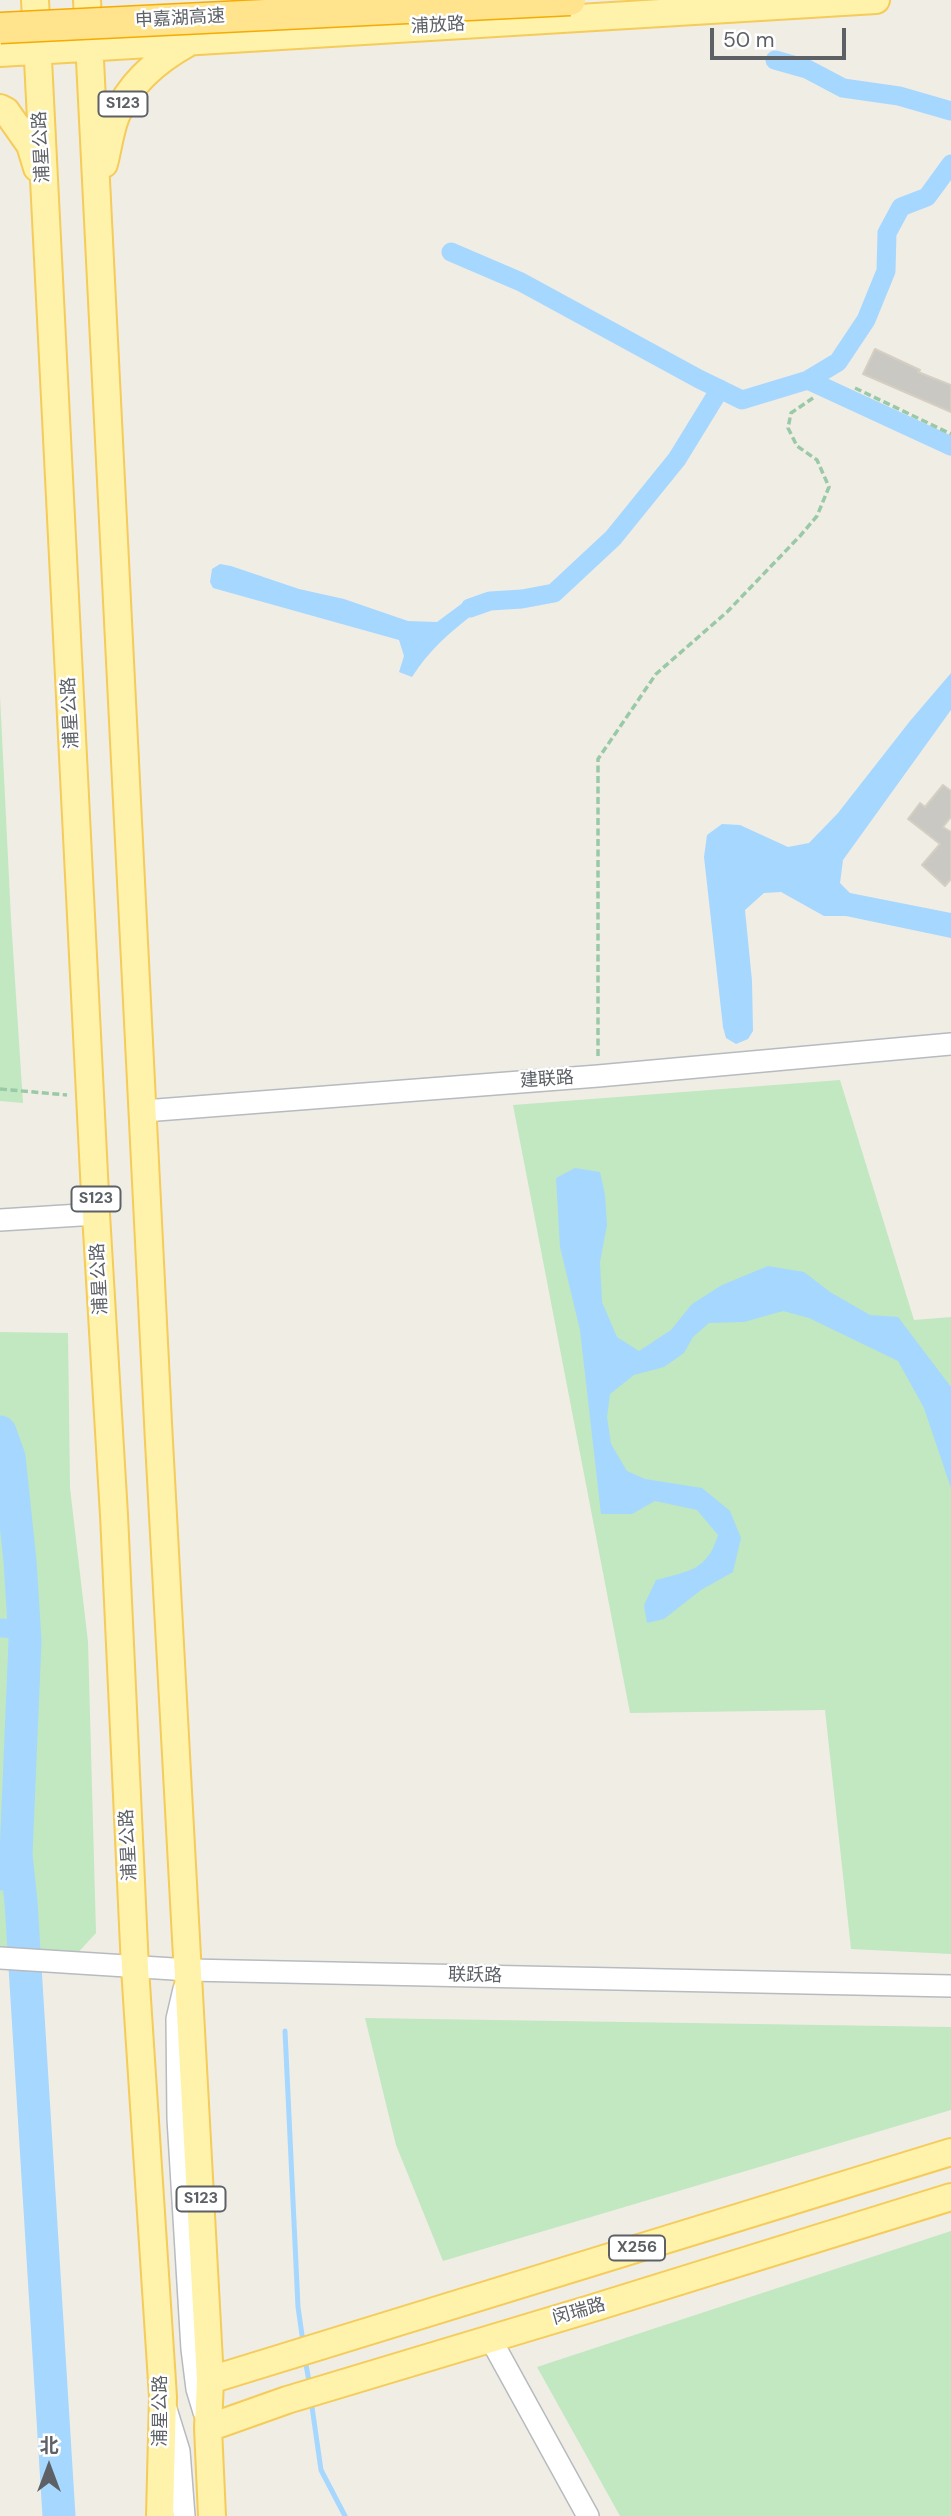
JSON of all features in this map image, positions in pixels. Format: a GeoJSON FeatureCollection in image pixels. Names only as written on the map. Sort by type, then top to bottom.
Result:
{"type":"FeatureCollection","features":[{"type":"Feature","properties":{"kind":"highway","name":"申嘉湖高速"},"geometry":{"type":"LineString","coordinates":[[0,28],[570,0]]}},
{"type":"Feature","properties":{"kind":"main road","name":"浦星公路"},"geometry":{"type":"LineString","coordinates":[[34,0],[96,1214],[115,1529],[135,1968],[163,2397],[160,2516]]}},
{"type":"Feature","properties":{"kind":"main road","name":"S123"},"geometry":{"type":"LineString","coordinates":[[87,0],[160,1456],[210,2380],[208,2428],[212,2516]]}},
{"type":"Feature","properties":{"kind":"main road","name":"浦放路"},"geometry":{"type":"LineString","coordinates":[[0,53],[876,0]]}},
{"type":"Feature","properties":{"kind":"main road","name":"S123"},"geometry":{"type":"LineString","coordinates":[[97,193],[116,117],[131,89],[163,57],[190,42]]}},
{"type":"Feature","properties":{"kind":"main road","name":"S123"},"geometry":{"type":"LineString","coordinates":[[0,108],[6,111],[30,145],[44,194]]}},
{"type":"Feature","properties":{"kind":"main road","name":"X256"},"geometry":{"type":"LineString","coordinates":[[210,2380],[951,2152]]}},
{"type":"Feature","properties":{"kind":"main road","name":"闵瑞路"},"geometry":{"type":"LineString","coordinates":[[208,2428],[287,2400],[951,2197]]}},
{"type":"Feature","properties":{"kind":"street","name":"建联路"},"geometry":{"type":"LineString","coordinates":[[144,1111],[598,1076],[951,1044]]}},
{"type":"Feature","properties":{"kind":"street"},"geometry":{"type":"LineString","coordinates":[[9,1220],[96,1214]]}},
{"type":"Feature","properties":{"kind":"street","name":"联跃路"},"geometry":{"type":"LineString","coordinates":[[0,1958],[189,1970],[951,1986]]}},
{"type":"Feature","properties":{"kind":"street"},"geometry":{"type":"LineString","coordinates":[[189,1970],[177,2019],[178,2118],[191,2349],[197,2389],[208,2428]]}},
{"type":"Feature","properties":{"kind":"street"},"geometry":{"type":"LineString","coordinates":[[490,2338],[588,2516]]}},
{"type":"Feature","properties":{"kind":"street"},"geometry":{"type":"LineString","coordinates":[[163,2397],[179,2451],[184,2516]]}},
{"type":"Feature","properties":{"kind":"path"},"geometry":{"type":"LineString","coordinates":[[855,388],[951,434]]}},
{"type":"Feature","properties":{"kind":"path"},"geometry":{"type":"LineString","coordinates":[[598,1076],[598,759],[656,674],[727,612],[817,516],[829,487],[817,460],[797,446],[788,428],[792,413],[813,398]]}},
{"type":"Feature","properties":{"kind":"path"},"geometry":{"type":"LineString","coordinates":[[0,1089],[90,1096]]}},
{"type":"Feature","properties":{"kind":"green space"},"geometry":{"type":"Polygon","coordinates":[[[0,696],[11,919],[23,1103],[0,1101],[0,696]]]}},
{"type":"Feature","properties":{"kind":"green space"},"geometry":{"type":"Polygon","coordinates":[[[840,1080],[914,1320],[951,1317],[951,1954],[851,1949],[825,1710],[630,1713],[513,1105],[840,1080]]]}},
{"type":"Feature","properties":{"kind":"green space"},"geometry":{"type":"Polygon","coordinates":[[[0,1332],[68,1333],[70,1488],[88,1642],[96,1933],[74,1957],[0,1951],[0,1332]]]}},
{"type":"Feature","properties":{"kind":"green space"},"geometry":{"type":"Polygon","coordinates":[[[365,2018],[951,2027],[951,2110],[443,2261],[396,2145],[365,2018]]]}},
{"type":"Feature","properties":{"kind":"green space"},"geometry":{"type":"Polygon","coordinates":[[[951,2231],[951,2516],[620,2516],[537,2367],[951,2231]]]}},
{"type":"Feature","properties":{"kind":"water"},"geometry":{"type":"Polygon","coordinates":[[[220,564],[299,589],[344,599],[408,621],[437,622],[464,602],[475,613],[441,642],[412,677],[399,672],[404,656],[399,640],[213,588],[210,582],[212,569],[220,564]]]}},
{"type":"Feature","properties":{"kind":"water"},"geometry":{"type":"Polygon","coordinates":[[[951,673],[951,710],[843,860],[840,883],[850,893],[951,913],[951,938],[846,916],[824,916],[781,892],[764,893],[745,910],[752,981],[753,1031],[748,1039],[736,1044],[726,1038],[723,1027],[704,857],[707,835],[722,824],[740,825],[788,847],[809,843],[838,813],[951,673]]]}},
{"type":"Feature","properties":{"kind":"water"},"geometry":{"type":"Polygon","coordinates":[[[575,1168],[600,1172],[607,1225],[600,1262],[602,1302],[617,1337],[639,1351],[671,1330],[692,1304],[722,1285],[768,1266],[804,1272],[830,1292],[870,1315],[898,1317],[951,1387],[951,1488],[924,1408],[898,1361],[809,1318],[783,1311],[744,1322],[709,1323],[693,1337],[684,1353],[664,1367],[634,1375],[610,1394],[607,1417],[611,1444],[627,1471],[645,1479],[702,1488],[730,1511],[741,1538],[733,1572],[701,1590],[664,1619],[647,1623],[644,1605],[656,1580],[687,1571],[702,1563],[714,1547],[718,1535],[697,1510],[655,1501],[632,1514],[601,1514],[580,1330],[560,1247],[556,1178],[575,1168]]]}},
{"type":"Feature","properties":{"kind":"building"},"geometry":{"type":"Polygon","coordinates":[[[875,349],[920,370],[918,372],[951,385],[951,412],[863,374],[875,349]]]}},
{"type":"Feature","properties":{"kind":"building"},"geometry":{"type":"Polygon","coordinates":[[[943,785],[951,791],[951,817],[943,827],[951,832],[951,879],[945,886],[922,865],[940,844],[908,819],[920,803],[925,807],[943,785]]]}},
{"type":"Feature","properties":{"kind":"waterway"},"geometry":{"type":"LineString","coordinates":[[775,60],[807,69],[843,88],[899,96],[951,111]]}},
{"type":"Feature","properties":{"kind":"waterway"},"geometry":{"type":"LineString","coordinates":[[808,380],[838,362],[866,320],[886,271],[887,233],[901,207],[927,197],[951,164]]}},
{"type":"Feature","properties":{"kind":"waterway"},"geometry":{"type":"LineString","coordinates":[[451,252],[521,282],[742,400],[808,380],[951,446]]}},
{"type":"Feature","properties":{"kind":"waterway"},"geometry":{"type":"LineString","coordinates":[[470,608],[490,601],[554,593],[613,538],[677,459],[720,389]]}},
{"type":"Feature","properties":{"kind":"waterway"},"geometry":{"type":"LineString","coordinates":[[0,1432],[9,1457],[25,1641],[16,1855],[59,2516]]}},
{"type":"Feature","properties":{"kind":"waterway"},"geometry":{"type":"LineString","coordinates":[[0,1628],[25,1629]]}},
{"type":"Feature","properties":{"kind":"waterway"},"geometry":{"type":"LineString","coordinates":[[0,1881],[16,1855]]}},
{"type":"Feature","properties":{"kind":"waterway"},"geometry":{"type":"LineString","coordinates":[[285,2031],[298,2307],[303,2342]]}},
{"type":"Feature","properties":{"kind":"waterway"},"geometry":{"type":"LineString","coordinates":[[305,2359],[310,2387]]}},
{"type":"Feature","properties":{"kind":"waterway"},"geometry":{"type":"LineString","coordinates":[[311,2400],[321,2470],[345,2516]]}}]}
